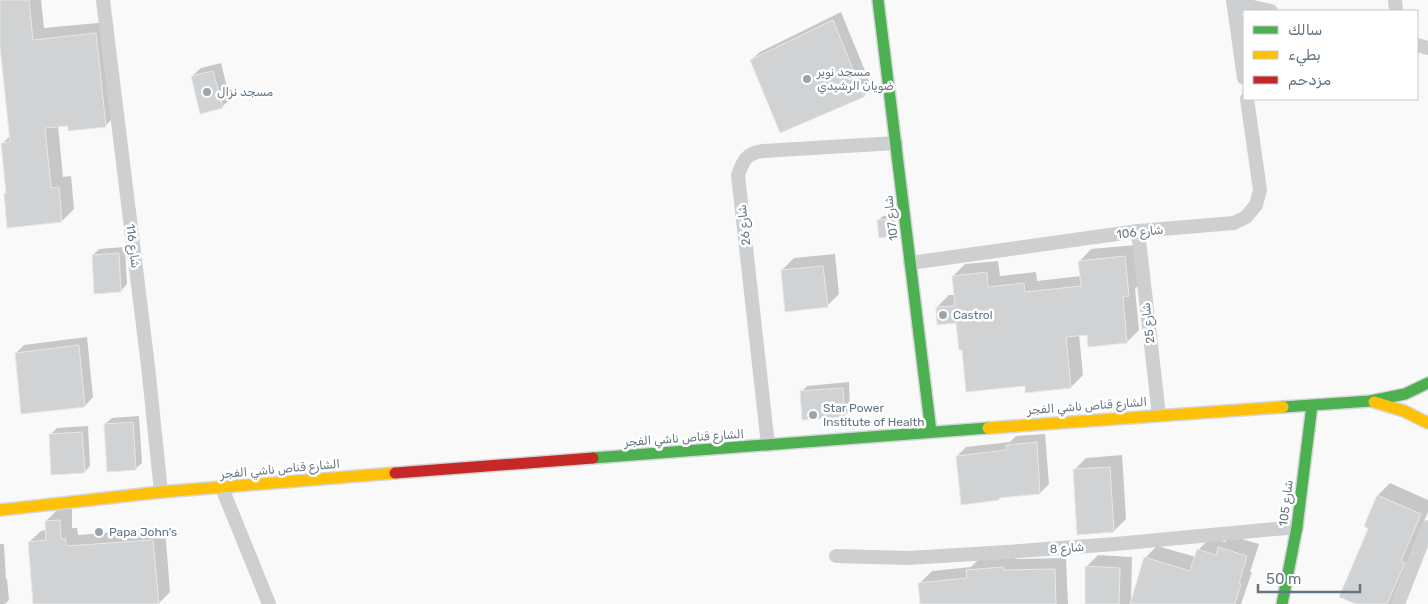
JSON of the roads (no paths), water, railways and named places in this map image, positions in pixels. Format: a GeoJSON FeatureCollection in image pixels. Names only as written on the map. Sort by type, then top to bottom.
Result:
{"type":"FeatureCollection","features":[{"type":"Feature","properties":{"kind":"street","name":"شارع 116"},"geometry":{"type":"LineString","coordinates":[[103,0],[148,366],[161,492]]}},
{"type":"Feature","properties":{"kind":"street","name":"شارع 107"},"geometry":{"type":"LineString","coordinates":[[878,0],[931,432]]}},
{"type":"Feature","properties":{"kind":"street"},"geometry":{"type":"LineString","coordinates":[[1243,71],[1233,1],[1267,10]]}},
{"type":"Feature","properties":{"kind":"street","name":"شارع 106"},"geometry":{"type":"LineString","coordinates":[[910,263],[1138,231],[1234,223],[1246,217],[1256,205],[1260,190],[1247,100]]}},
{"type":"Feature","properties":{"kind":"street","name":"شارع 26"},"geometry":{"type":"LineString","coordinates":[[768,445],[738,175],[743,161],[752,152],[896,143]]}},
{"type":"Feature","properties":{"kind":"street","name":"شارع 25"},"geometry":{"type":"LineString","coordinates":[[1138,231],[1159,415]]}},
{"type":"Feature","properties":{"kind":"street","name":"الشارع قناص ناشي الفجر"},"geometry":{"type":"LineString","coordinates":[[0,510],[161,492],[931,432],[1370,401],[1405,394],[1428,383]]}},
{"type":"Feature","properties":{"kind":"street","name":"الشارع قناص ناشي الفجر"},"geometry":{"type":"LineString","coordinates":[[1370,401],[1404,411],[1428,422]]}},
{"type":"Feature","properties":{"kind":"street","name":"شارع 105"},"geometry":{"type":"LineString","coordinates":[[1282,604],[1297,527],[1312,405]]}},
{"type":"Feature","properties":{"kind":"street"},"geometry":{"type":"LineString","coordinates":[[222,488],[269,604]]}},
{"type":"Feature","properties":{"kind":"street","name":"شارع 8"},"geometry":{"type":"LineString","coordinates":[[836,556],[908,558],[1007,552],[1297,527]]}},
{"type":"Feature","properties":{"kind":"street"},"geometry":{"type":"LineString","coordinates":[[1398,604],[1428,527]]}},
{"type":"Feature","properties":{"kind":"place","name":"مسجد نوير ضويان الرشيدي"},"geometry":{"type":"Point","coordinates":[807,79]}},
{"type":"Feature","properties":{"kind":"place","name":"مسجد نزال"},"geometry":{"type":"Point","coordinates":[207,92]}},
{"type":"Feature","properties":{"kind":"place","name":"Castrol"},"geometry":{"type":"Point","coordinates":[943,315]}},
{"type":"Feature","properties":{"kind":"place","name":"Star Power Institute of Health"},"geometry":{"type":"Point","coordinates":[813,415]}},
{"type":"Feature","properties":{"kind":"place","name":"Papa John's"},"geometry":{"type":"Point","coordinates":[99,532]}}]}
